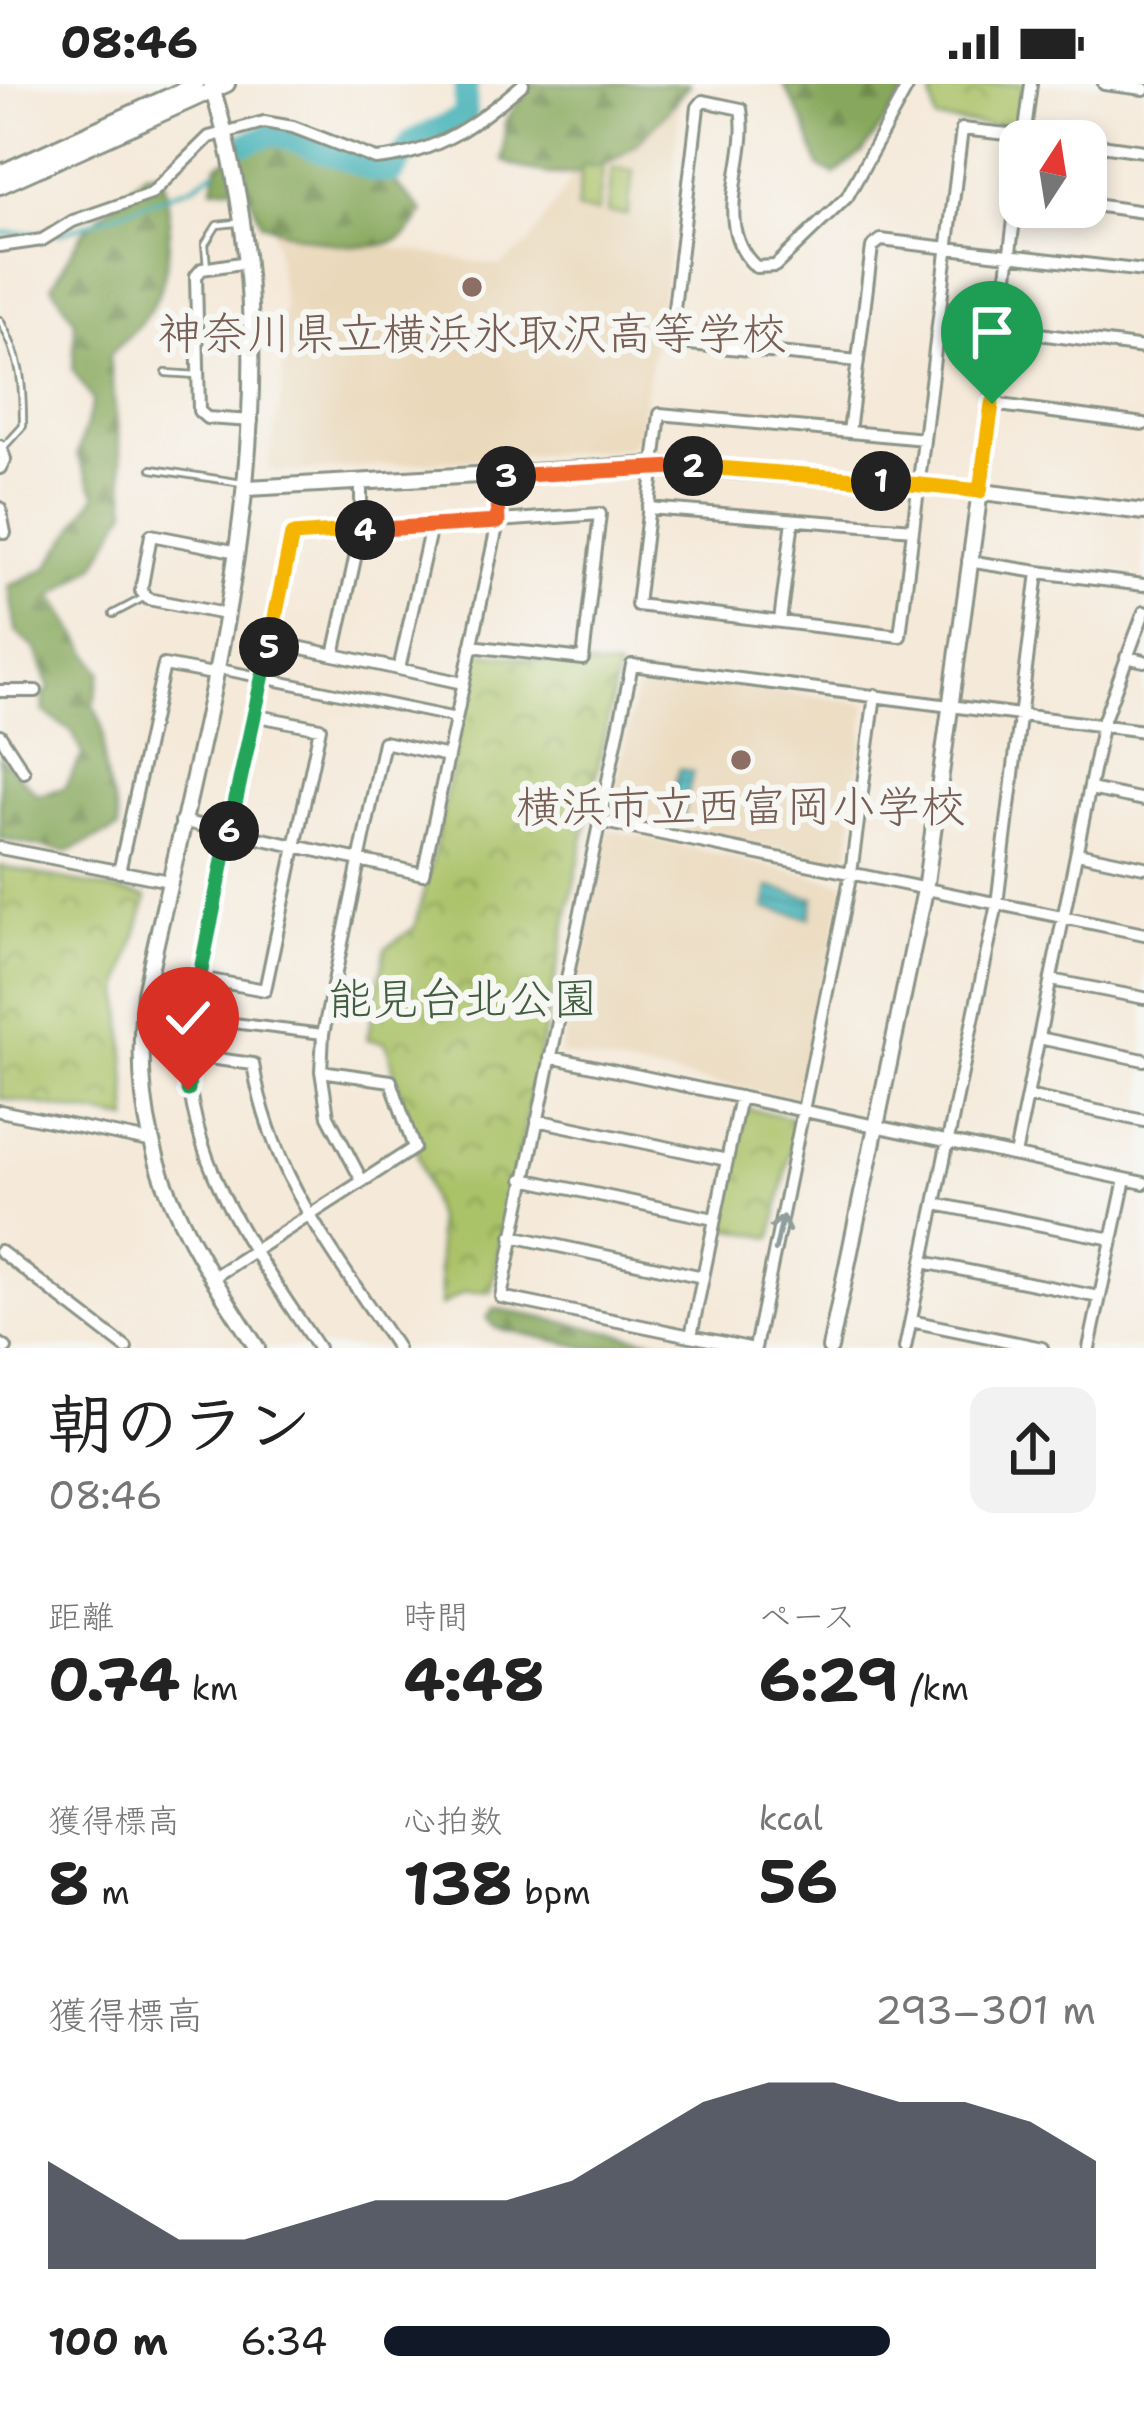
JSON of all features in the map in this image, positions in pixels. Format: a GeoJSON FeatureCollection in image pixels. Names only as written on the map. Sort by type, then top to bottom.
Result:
{"type":"FeatureCollection","features":[{"type":"Feature","properties":{"kind":"street"},"geometry":{"type":"LineString","coordinates":[[0,173],[196,84]]}},
{"type":"Feature","properties":{"kind":"street"},"geometry":{"type":"LineString","coordinates":[[0,246],[42,240],[65,224],[161,188],[200,145],[226,131],[278,123],[376,159],[391,158],[464,133],[523,84]]}},
{"type":"Feature","properties":{"kind":"street"},"geometry":{"type":"LineString","coordinates":[[858,361],[670,342],[698,107],[703,101],[741,109],[731,217],[750,261],[756,267],[775,266],[847,197],[909,84]]}},
{"type":"Feature","properties":{"kind":"street"},"geometry":{"type":"LineString","coordinates":[[1026,120],[1030,84]]}},
{"type":"Feature","properties":{"kind":"street"},"geometry":{"type":"LineString","coordinates":[[1104,84],[1144,89]]}},
{"type":"Feature","properties":{"kind":"street"},"geometry":{"type":"LineString","coordinates":[[0,185],[217,86],[248,262],[256,377],[248,486],[138,1055],[149,1141],[181,1226],[257,1348]]}},
{"type":"Feature","properties":{"kind":"street"},"geometry":{"type":"LineString","coordinates":[[924,439],[660,414],[637,604],[900,636],[962,129],[999,134]]}},
{"type":"Feature","properties":{"kind":"street"},"geometry":{"type":"LineString","coordinates":[[1107,146],[1144,151]]}},
{"type":"Feature","properties":{"kind":"street"},"geometry":{"type":"LineString","coordinates":[[1107,207],[1144,212]]}},
{"type":"Feature","properties":{"kind":"street"},"geometry":{"type":"LineString","coordinates":[[830,1348],[926,890],[1014,228]]}},
{"type":"Feature","properties":{"kind":"street"},"geometry":{"type":"LineString","coordinates":[[849,432],[872,247],[880,240],[1144,271]]}},
{"type":"Feature","properties":{"kind":"street"},"geometry":{"type":"LineString","coordinates":[[248,262],[208,268],[196,276],[199,411],[207,418],[253,421]]}},
{"type":"Feature","properties":{"kind":"street"},"geometry":{"type":"LineString","coordinates":[[1002,329],[1144,348]]}},
{"type":"Feature","properties":{"kind":"street"},"geometry":{"type":"LineString","coordinates":[[992,404],[1144,424]]}},
{"type":"Feature","properties":{"kind":"street"},"geometry":{"type":"LineString","coordinates":[[0,468],[2,447]]}},
{"type":"Feature","properties":{"kind":"street"},"geometry":{"type":"LineString","coordinates":[[248,486],[653,465],[918,484],[1144,512]]}},
{"type":"Feature","properties":{"kind":"street"},"geometry":{"type":"LineString","coordinates":[[181,821],[423,874],[498,522],[496,476]]}},
{"type":"Feature","properties":{"kind":"street"},"geometry":{"type":"LineString","coordinates":[[334,655],[361,531],[361,482]]}},
{"type":"Feature","properties":{"kind":"street"},"geometry":{"type":"LineString","coordinates":[[0,508],[5,532]]}},
{"type":"Feature","properties":{"kind":"street"},"geometry":{"type":"LineString","coordinates":[[648,508],[913,529]]}},
{"type":"Feature","properties":{"kind":"street"},"geometry":{"type":"LineString","coordinates":[[318,1348],[224,1206],[207,1165],[188,1090],[199,978],[292,535],[600,514],[584,654],[575,659],[471,646]]}},
{"type":"Feature","properties":{"kind":"street"},"geometry":{"type":"LineString","coordinates":[[780,621],[793,520]]}},
{"type":"Feature","properties":{"kind":"street"},"geometry":{"type":"LineString","coordinates":[[399,669],[430,526]]}},
{"type":"Feature","properties":{"kind":"street"},"geometry":{"type":"LineString","coordinates":[[225,614],[146,597],[141,591],[151,535],[238,552]]}},
{"type":"Feature","properties":{"kind":"street"},"geometry":{"type":"LineString","coordinates":[[968,561],[1144,585]]}},
{"type":"Feature","properties":{"kind":"street"},"geometry":{"type":"LineString","coordinates":[[905,1348],[998,904],[1038,572]]}},
{"type":"Feature","properties":{"kind":"street"},"geometry":{"type":"LineString","coordinates":[[1015,1155],[1103,722],[1144,611]]}},
{"type":"Feature","properties":{"kind":"street"},"geometry":{"type":"LineString","coordinates":[[270,641],[463,683]]}},
{"type":"Feature","properties":{"kind":"street"},"geometry":{"type":"LineString","coordinates":[[1126,657],[1144,661]]}},
{"type":"Feature","properties":{"kind":"street"},"geometry":{"type":"LineString","coordinates":[[119,872],[164,665],[263,677],[456,718]]}},
{"type":"Feature","properties":{"kind":"street"},"geometry":{"type":"LineString","coordinates":[[875,694],[851,873],[752,1348],[502,1298],[632,665],[875,694],[949,705],[1103,722],[1144,731]]}},
{"type":"Feature","properties":{"kind":"street"},"geometry":{"type":"LineString","coordinates":[[0,691],[36,691]]}},
{"type":"Feature","properties":{"kind":"street"},"geometry":{"type":"LineString","coordinates":[[199,978],[266,990],[320,728],[253,715]]}},
{"type":"Feature","properties":{"kind":"street"},"geometry":{"type":"LineString","coordinates":[[0,735],[24,772]]}},
{"type":"Feature","properties":{"kind":"street"},"geometry":{"type":"LineString","coordinates":[[362,1181],[328,1116],[321,1071],[323,1034],[384,742],[448,757]]}},
{"type":"Feature","properties":{"kind":"street"},"geometry":{"type":"LineString","coordinates":[[1090,789],[1144,800]]}},
{"type":"Feature","properties":{"kind":"street"},"geometry":{"type":"LineString","coordinates":[[599,821],[1144,934]]}},
{"type":"Feature","properties":{"kind":"street"},"geometry":{"type":"LineString","coordinates":[[0,848],[169,881]]}},
{"type":"Feature","properties":{"kind":"street"},"geometry":{"type":"LineString","coordinates":[[1077,854],[1144,867]]}},
{"type":"Feature","properties":{"kind":"street"},"geometry":{"type":"LineString","coordinates":[[1051,980],[1144,998]]}},
{"type":"Feature","properties":{"kind":"street"},"geometry":{"type":"LineString","coordinates":[[160,1014],[323,1034]]}},
{"type":"Feature","properties":{"kind":"street"},"geometry":{"type":"LineString","coordinates":[[1039,1038],[1144,1060]]}},
{"type":"Feature","properties":{"kind":"street"},"geometry":{"type":"LineString","coordinates":[[188,1055],[253,1064],[271,1144],[310,1216],[397,1348]]}},
{"type":"Feature","properties":{"kind":"street"},"geometry":{"type":"LineString","coordinates":[[550,1057],[1144,1183]]}},
{"type":"Feature","properties":{"kind":"street"},"geometry":{"type":"LineString","coordinates":[[212,1278],[414,1148],[391,1081],[321,1071]]}},
{"type":"Feature","properties":{"kind":"street"},"geometry":{"type":"LineString","coordinates":[[1027,1096],[1144,1121]]}},
{"type":"Feature","properties":{"kind":"street"},"geometry":{"type":"LineString","coordinates":[[691,1336],[740,1097]]}},
{"type":"Feature","properties":{"kind":"street"},"geometry":{"type":"LineString","coordinates":[[0,1111],[149,1141]]}},
{"type":"Feature","properties":{"kind":"street"},"geometry":{"type":"LineString","coordinates":[[537,1120],[727,1160]]}},
{"type":"Feature","properties":{"kind":"street"},"geometry":{"type":"LineString","coordinates":[[523,1179],[713,1219]]}},
{"type":"Feature","properties":{"kind":"street"},"geometry":{"type":"LineString","coordinates":[[1089,1348],[1125,1179]]}},
{"type":"Feature","properties":{"kind":"street"},"geometry":{"type":"LineString","coordinates":[[936,1204],[1112,1238]]}},
{"type":"Feature","properties":{"kind":"street"},"geometry":{"type":"LineString","coordinates":[[512,1236],[703,1277]]}},
{"type":"Feature","properties":{"kind":"street"},"geometry":{"type":"LineString","coordinates":[[0,1251],[126,1348]]}},
{"type":"Feature","properties":{"kind":"street"},"geometry":{"type":"LineString","coordinates":[[923,1262],[1099,1298]]}},
{"type":"Feature","properties":{"kind":"street"},"geometry":{"type":"LineString","coordinates":[[911,1321],[1042,1348]]}},
{"type":"Feature","properties":{"kind":"street"},"geometry":{"type":"LineString","coordinates":[[97,1348],[108,1333]]}},
{"type":"Feature","properties":{"kind":"lane"},"geometry":{"type":"LineString","coordinates":[[208,268],[205,244],[217,225],[242,222]]}},
{"type":"Feature","properties":{"kind":"lane"},"geometry":{"type":"LineString","coordinates":[[0,320],[20,352],[23,409],[22,426],[2,447]]}},
{"type":"Feature","properties":{"kind":"lane"},"geometry":{"type":"LineString","coordinates":[[166,373],[199,376]]}},
{"type":"Feature","properties":{"kind":"lane"},"geometry":{"type":"LineString","coordinates":[[152,469],[248,486]]}},
{"type":"Feature","properties":{"kind":"lane"},"geometry":{"type":"LineString","coordinates":[[113,614],[146,597]]}},
{"type":"Feature","properties":{"kind":"shaded area","name":"神奈川県立横浜氷取沢高等学校"},"geometry":{"type":"Polygon","coordinates":[[[679,95],[668,261],[638,439],[628,448],[276,473],[268,467],[282,392],[284,307],[273,227],[500,266],[529,244],[570,181],[560,155],[679,95]]]}},
{"type":"Feature","properties":{"kind":"shaded area","name":"横浜市立西富岡小学校"},"geometry":{"type":"Polygon","coordinates":[[[640,673],[866,703],[850,852],[837,862],[609,815],[640,673]]]}},
{"type":"Feature","properties":{"kind":"shaded area"},"geometry":{"type":"Polygon","coordinates":[[[607,829],[845,883],[801,1100],[560,1054],[607,829]]]}},
{"type":"Feature","properties":{"kind":"green space"},"geometry":{"type":"Polygon","coordinates":[[[530,84],[689,84],[630,148],[586,171],[561,175],[503,161],[505,122],[530,84]]]}},
{"type":"Feature","properties":{"kind":"green space"},"geometry":{"type":"Polygon","coordinates":[[[783,84],[912,84],[863,152],[835,174],[819,167],[805,124],[783,84]]]}},
{"type":"Feature","properties":{"kind":"green space"},"geometry":{"type":"Polygon","coordinates":[[[929,84],[1024,84],[1020,120],[999,120],[999,126],[936,120],[929,84]]]}},
{"type":"Feature","properties":{"kind":"green space"},"geometry":{"type":"Polygon","coordinates":[[[253,145],[339,147],[381,168],[423,212],[405,236],[373,246],[314,239],[262,223],[245,186],[213,188],[217,165],[253,145]]]}},
{"type":"Feature","properties":{"kind":"green space"},"geometry":{"type":"Polygon","coordinates":[[[582,165],[603,167],[598,212],[577,210],[582,165]]]}},
{"type":"Feature","properties":{"kind":"green space"},"geometry":{"type":"Polygon","coordinates":[[[612,168],[633,170],[628,215],[608,213],[612,168]]]}},
{"type":"Feature","properties":{"kind":"green space"},"geometry":{"type":"Polygon","coordinates":[[[146,172],[162,172],[169,244],[157,298],[109,356],[127,509],[96,565],[53,596],[101,672],[93,706],[103,731],[105,772],[118,829],[67,852],[0,839],[0,757],[38,795],[64,788],[83,754],[72,732],[44,712],[43,695],[50,689],[36,650],[16,632],[9,586],[47,568],[96,495],[77,455],[93,401],[73,370],[75,321],[52,286],[83,232],[146,172]]]}},
{"type":"Feature","properties":{"kind":"green space","name":"能見台北公園"},"geometry":{"type":"Polygon","coordinates":[[[474,652],[618,669],[491,1292],[464,1292],[441,1306],[436,1219],[386,1043],[367,1039],[386,948],[414,928],[435,849],[474,652]]]}},
{"type":"Feature","properties":{"kind":"green space"},"geometry":{"type":"Polygon","coordinates":[[[0,866],[147,897],[121,988],[129,1120],[0,1098],[0,866]]]}},
{"type":"Feature","properties":{"kind":"green space"},"geometry":{"type":"Polygon","coordinates":[[[746,1108],[797,1119],[772,1238],[720,1227],[746,1108]]]}},
{"type":"Feature","properties":{"kind":"green space"},"geometry":{"type":"Polygon","coordinates":[[[494,1308],[690,1348],[590,1348],[495,1328],[487,1318],[494,1308]]]}},
{"type":"Feature","properties":{"kind":"water"},"geometry":{"type":"Polygon","coordinates":[[[679,769],[693,772],[682,819],[668,816],[679,769]]]}},
{"type":"Feature","properties":{"kind":"water"},"geometry":{"type":"Polygon","coordinates":[[[769,887],[814,898],[810,918],[765,908],[769,887]]]}},
{"type":"Feature","properties":{"kind":"waterway"},"geometry":{"type":"LineString","coordinates":[[247,143],[274,133],[373,170],[393,171],[413,141],[465,116],[466,84]]}},
{"type":"Feature","properties":{"kind":"waterway"},"geometry":{"type":"LineString","coordinates":[[59,234],[193,186],[215,171]]}},
{"type":"Feature","properties":{"kind":"waterway"},"geometry":{"type":"LineString","coordinates":[[0,233],[48,233]]}},
{"type":"Feature","properties":{"kind":"place","name":"神奈川県立横浜氷取沢高等学校"},"geometry":{"type":"Point","coordinates":[472,287]}},
{"type":"Feature","properties":{"kind":"place","name":"横浜市立西富岡小学校"},"geometry":{"type":"Point","coordinates":[741,760]}},
{"type":"Feature","properties":{"kind":"route"},"geometry":{"type":"LineString","coordinates":[[188,1090],[188,1050],[199,978],[292,535],[498,522],[496,476],[653,465],[980,491],[992,404]]}}]}
